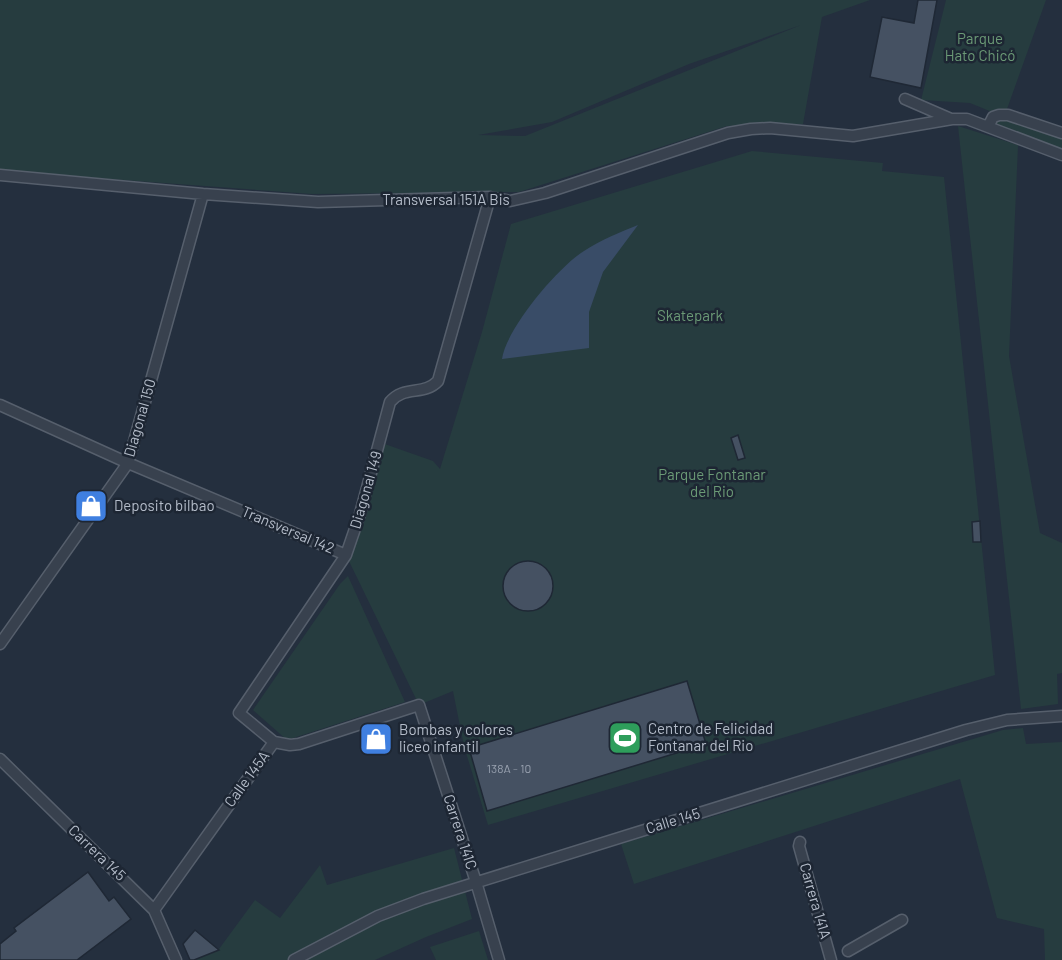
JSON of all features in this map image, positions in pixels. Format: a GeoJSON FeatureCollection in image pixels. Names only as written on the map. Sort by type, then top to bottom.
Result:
{"type":"FeatureCollection","features":[{"type":"Feature","properties":{"kind":"street"},"geometry":{"type":"LineString","coordinates":[[905,99],[952,119]]}},
{"type":"Feature","properties":{"kind":"street"},"geometry":{"type":"LineString","coordinates":[[988,128],[993,117],[1008,115],[1062,133]]}},
{"type":"Feature","properties":{"kind":"street","name":"Transversal 151A Bis"},"geometry":{"type":"LineString","coordinates":[[0,175],[318,202],[490,197],[510,201],[545,193],[728,133],[770,128],[853,136],[952,119],[967,119],[1062,155]]}},
{"type":"Feature","properties":{"kind":"street","name":"Diagonal 150"},"geometry":{"type":"LineString","coordinates":[[0,644],[129,463],[203,194]]}},
{"type":"Feature","properties":{"kind":"street","name":"Diagonal 149"},"geometry":{"type":"LineString","coordinates":[[274,742],[239,713],[346,555],[360,514],[390,402],[396,395],[425,389],[438,381],[490,197]]}},
{"type":"Feature","properties":{"kind":"street","name":"Transversal 142"},"geometry":{"type":"LineString","coordinates":[[0,405],[129,463],[346,555]]}},
{"type":"Feature","properties":{"kind":"street","name":"Calle 145A"},"geometry":{"type":"LineString","coordinates":[[154,910],[274,742],[299,744],[419,705]]}},
{"type":"Feature","properties":{"kind":"street","name":"Carrera 141C"},"geometry":{"type":"LineString","coordinates":[[419,705],[499,960]]}},
{"type":"Feature","properties":{"kind":"street","name":"Calle 145"},"geometry":{"type":"LineString","coordinates":[[294,960],[378,916],[476,882],[966,730],[1006,720],[1062,716]]}},
{"type":"Feature","properties":{"kind":"street","name":"Carrera 145"},"geometry":{"type":"LineString","coordinates":[[0,759],[154,910],[176,960]]}},
{"type":"Feature","properties":{"kind":"street","name":"Carrera 141A"},"geometry":{"type":"LineString","coordinates":[[800,843],[831,960]]}},
{"type":"Feature","properties":{"kind":"street"},"geometry":{"type":"LineString","coordinates":[[848,951],[902,920]]}},
{"type":"Feature","properties":{"kind":"green space"},"geometry":{"type":"Polygon","coordinates":[[[0,0],[870,0],[822,17],[803,124],[727,126],[519,192],[312,194],[0,171],[0,0]],[[801,25],[689,64],[552,122],[478,135],[525,136],[801,25]]]}},
{"type":"Feature","properties":{"kind":"green space","name":"Parque Hato Chicó"},"geometry":{"type":"Polygon","coordinates":[[[946,0],[1046,0],[1007,109],[992,112],[970,103],[921,100],[946,0]]]}},
{"type":"Feature","properties":{"kind":"green space"},"geometry":{"type":"Polygon","coordinates":[[[1002,118],[1062,139],[1062,150],[996,126],[996,119],[1002,118]]]}},
{"type":"Feature","properties":{"kind":"green space"},"geometry":{"type":"Polygon","coordinates":[[[958,126],[1018,145],[1009,356],[1040,533],[1062,543],[1062,673],[1057,674],[1058,704],[1021,709],[958,126]]]}},
{"type":"Feature","properties":{"kind":"green space","name":"Parque Fontanar del Rio"},"geometry":{"type":"Polygon","coordinates":[[[752,151],[883,163],[882,171],[944,177],[995,675],[488,825],[464,746],[453,691],[419,705],[346,555],[379,442],[433,461],[440,469],[482,332],[511,224],[752,151]]]}},
{"type":"Feature","properties":{"kind":"green space"},"geometry":{"type":"Polygon","coordinates":[[[348,576],[405,702],[287,740],[253,710],[340,584],[348,576]]]}},
{"type":"Feature","properties":{"kind":"green space"},"geometry":{"type":"Polygon","coordinates":[[[1023,728],[1026,744],[1062,742],[1062,960],[1045,960],[1044,929],[997,918],[960,779],[634,884],[621,844],[1003,730],[1023,728]]]}},
{"type":"Feature","properties":{"kind":"green space"},"geometry":{"type":"Polygon","coordinates":[[[454,848],[472,919],[375,960],[194,960],[219,949],[255,900],[280,918],[320,865],[327,885],[454,848]]]}},
{"type":"Feature","properties":{"kind":"green space"},"geometry":{"type":"Polygon","coordinates":[[[479,931],[488,960],[436,960],[430,947],[479,931]]]}},
{"type":"Feature","properties":{"kind":"water"},"geometry":{"type":"Polygon","coordinates":[[[638,225],[603,272],[589,312],[589,348],[502,359],[506,346],[523,316],[561,270],[590,247],[638,225]]]}},
{"type":"Feature","properties":{"kind":"building"},"geometry":{"type":"Polygon","coordinates":[[[918,0],[937,0],[921,88],[870,77],[882,17],[914,23],[918,0]]]}},
{"type":"Feature","properties":{"kind":"building"},"geometry":{"type":"Polygon","coordinates":[[[738,435],[745,458],[738,460],[731,438],[738,435]]]}},
{"type":"Feature","properties":{"kind":"building"},"geometry":{"type":"Polygon","coordinates":[[[980,521],[981,542],[973,542],[972,522],[980,521]]]}},
{"type":"Feature","properties":{"kind":"building"},"geometry":{"type":"Polygon","coordinates":[[[528,561],[546,568],[553,586],[546,604],[528,611],[510,604],[503,586],[510,568],[528,561]]]}},
{"type":"Feature","properties":{"kind":"building","name":"Centro de Felicidad Fontanar del Rio"},"geometry":{"type":"Polygon","coordinates":[[[687,681],[706,744],[487,811],[469,748],[687,681]]]}},
{"type":"Feature","properties":{"kind":"building"},"geometry":{"type":"Polygon","coordinates":[[[88,872],[109,901],[114,897],[131,919],[77,960],[0,960],[0,944],[16,931],[14,928],[88,872]]]}},
{"type":"Feature","properties":{"kind":"building"},"geometry":{"type":"Polygon","coordinates":[[[195,930],[219,950],[190,960],[183,944],[195,930]]]}},
{"type":"Feature","properties":{"kind":"place","name":"Deposito bilbao"},"geometry":{"type":"Point","coordinates":[91,506]}},
{"type":"Feature","properties":{"kind":"place","name":"Centro de Felicidad Fontanar del Rio"},"geometry":{"type":"Point","coordinates":[625,738]}},
{"type":"Feature","properties":{"kind":"place","name":"Bombas y colores liceo infantil"},"geometry":{"type":"Point","coordinates":[376,739]}},
{"type":"Feature","properties":{"kind":"park label","name":"Skatepark"},"geometry":{"type":"Point","coordinates":[690,316]}}]}
